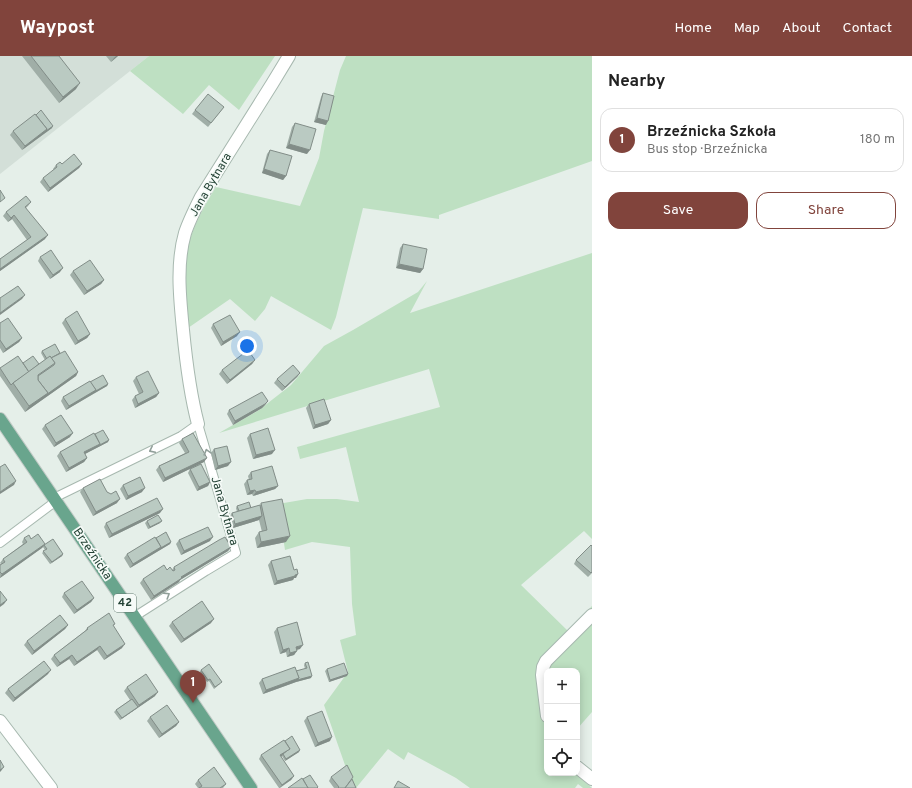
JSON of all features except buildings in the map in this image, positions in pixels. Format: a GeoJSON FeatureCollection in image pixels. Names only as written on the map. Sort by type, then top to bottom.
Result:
{"type":"FeatureCollection","features":[{"type":"Feature","properties":{"kind":"main road","name":"Brzeźnicka"},"geometry":{"type":"LineString","coordinates":[[0,419],[251,788]]}},
{"type":"Feature","properties":{"kind":"street","name":"Jana Bytnara"},"geometry":{"type":"LineString","coordinates":[[198,424],[186,360],[179,291],[181,252],[185,234],[201,197],[289,56]]}},
{"type":"Feature","properties":{"kind":"street"},"geometry":{"type":"LineString","coordinates":[[546,704],[542,675],[543,667],[546,661],[592,615]]}},
{"type":"Feature","properties":{"kind":"street"},"geometry":{"type":"LineString","coordinates":[[0,721],[51,788]]}},
{"type":"Feature","properties":{"kind":"street"},"geometry":{"type":"LineString","coordinates":[[580,769],[592,779]]}},
{"type":"Feature","properties":{"kind":"lane"},"geometry":{"type":"LineString","coordinates":[[0,543],[55,500],[181,436],[198,424]]}},
{"type":"Feature","properties":{"kind":"lane","name":"Jana Bytnara"},"geometry":{"type":"LineString","coordinates":[[134,617],[206,570],[236,553],[198,424]]}},
{"type":"Feature","properties":{"kind":"shaded area"},"geometry":{"type":"Polygon","coordinates":[[[0,56],[149,56],[0,174],[0,56]]]}},
{"type":"Feature","properties":{"kind":"green space"},"geometry":{"type":"Polygon","coordinates":[[[149,56],[275,56],[239,110],[209,85],[183,114],[130,71],[149,56]]]}},
{"type":"Feature","properties":{"kind":"green space"},"geometry":{"type":"Polygon","coordinates":[[[346,56],[592,56],[592,161],[439,215],[439,219],[363,208],[336,317],[331,330],[271,296],[265,309],[255,321],[230,299],[188,328],[184,289],[187,252],[198,218],[210,197],[216,187],[300,206],[319,158],[324,131],[340,70],[346,56]]]}},
{"type":"Feature","properties":{"kind":"green space"},"geometry":{"type":"Polygon","coordinates":[[[592,253],[592,539],[584,531],[521,585],[568,631],[592,606],[592,712],[580,726],[580,668],[544,668],[544,776],[578,776],[592,788],[583,788],[578,784],[575,788],[470,788],[456,778],[408,752],[404,760],[388,749],[356,788],[353,788],[324,705],[348,672],[340,640],[356,635],[352,604],[350,547],[312,542],[285,550],[278,504],[307,499],[337,499],[359,502],[346,447],[300,459],[297,447],[440,407],[429,369],[219,433],[259,410],[291,385],[324,346],[418,292],[427,281],[410,313],[592,253]]]}},
{"type":"Feature","properties":{"kind":"place","name":"Brzeźnicka Szkoła"},"geometry":{"type":"Point","coordinates":[193,703]}}]}
